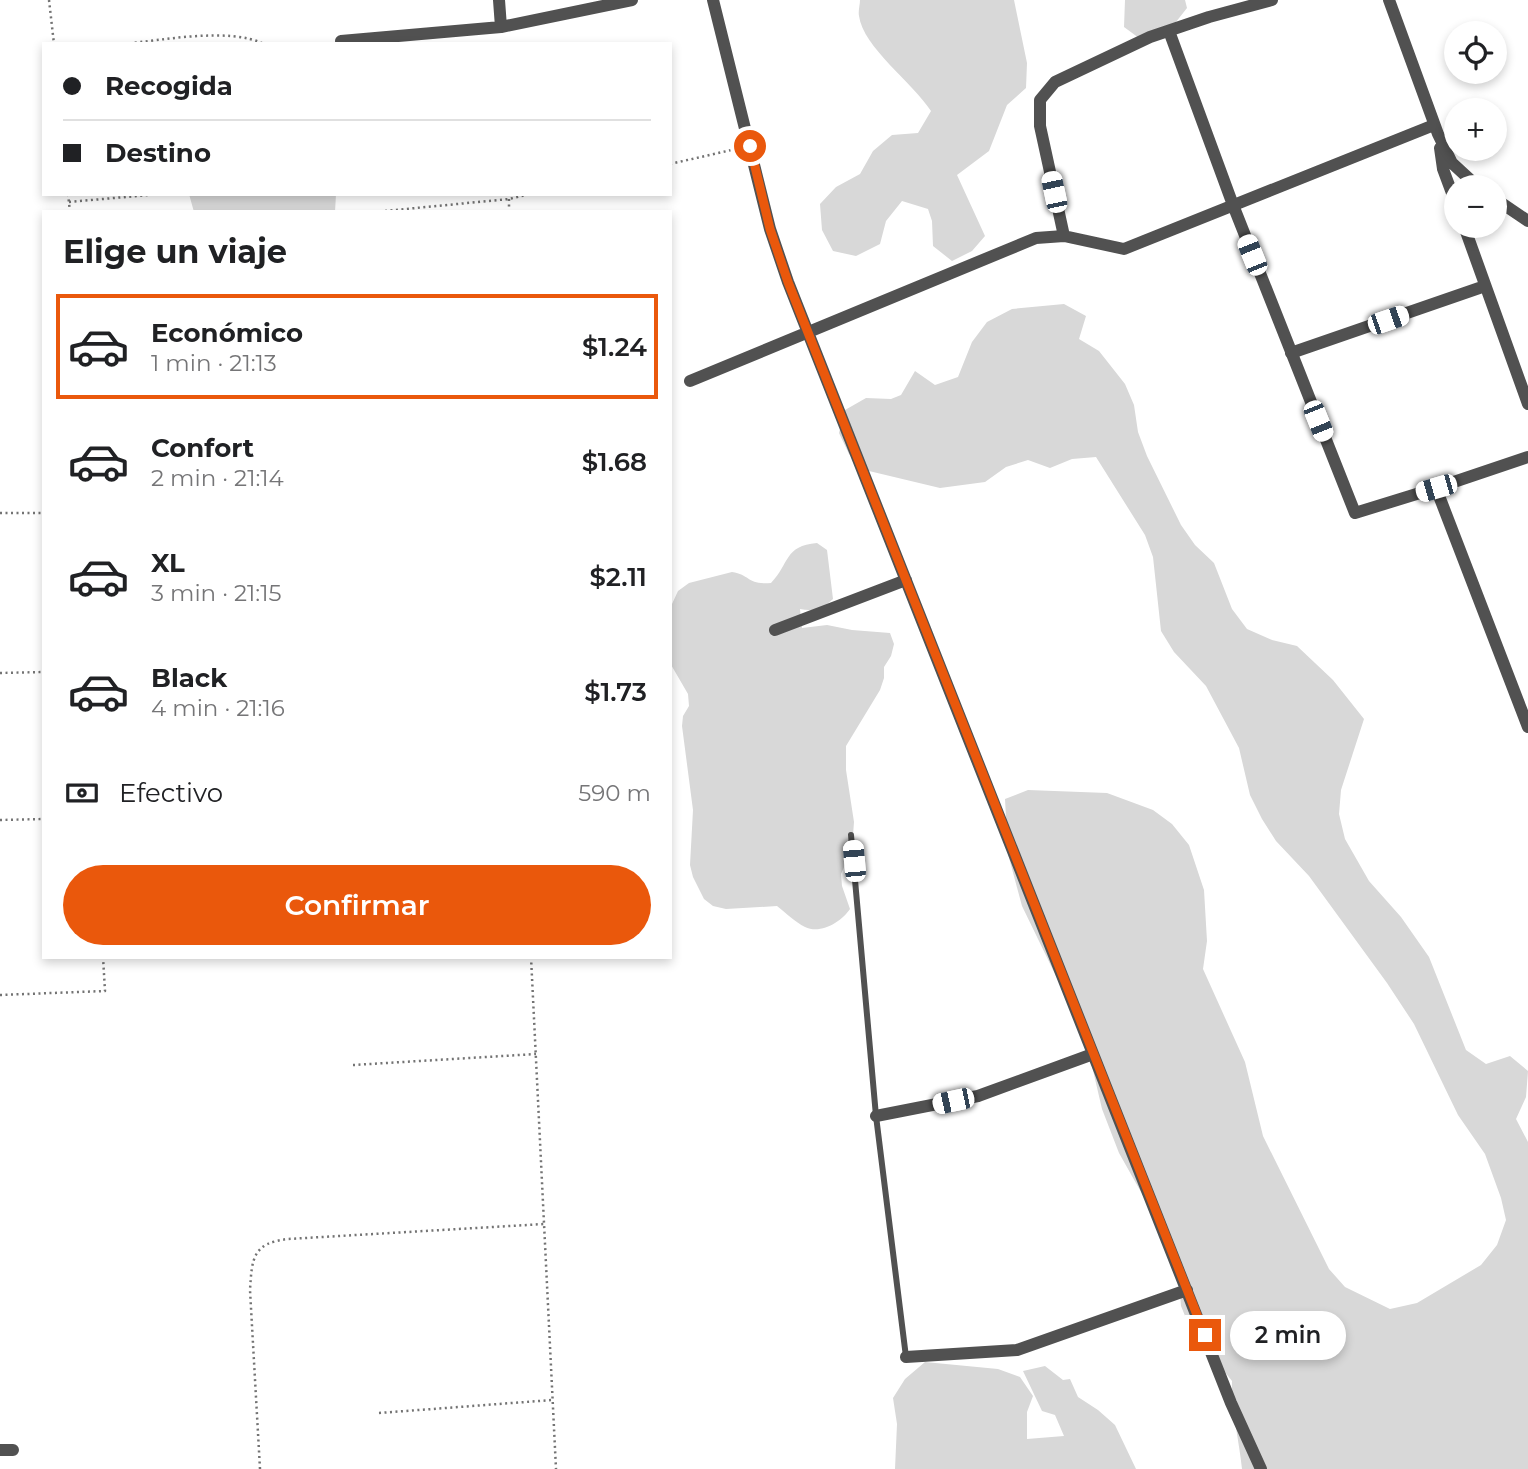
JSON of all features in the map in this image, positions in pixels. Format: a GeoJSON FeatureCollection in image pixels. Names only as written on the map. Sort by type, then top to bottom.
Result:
{"type":"FeatureCollection","features":[{"type":"Feature","properties":{"kind":"street"},"geometry":{"type":"LineString","coordinates":[[499,0],[501,27]]}},
{"type":"Feature","properties":{"kind":"street"},"geometry":{"type":"LineString","coordinates":[[341,41],[501,27],[632,0]]}},
{"type":"Feature","properties":{"kind":"street"},"geometry":{"type":"LineString","coordinates":[[713,0],[770,229],[807,332],[1231,1403],[1261,1469]]}},
{"type":"Feature","properties":{"kind":"street"},"geometry":{"type":"LineString","coordinates":[[1064,236],[1040,126],[1040,100],[1055,82],[1150,37],[1272,0]]}},
{"type":"Feature","properties":{"kind":"street"},"geometry":{"type":"LineString","coordinates":[[1389,0],[1436,129],[1452,163],[1465,175]]}},
{"type":"Feature","properties":{"kind":"street"},"geometry":{"type":"LineString","coordinates":[[1169,31],[1233,205],[1354,513],[1528,457]]}},
{"type":"Feature","properties":{"kind":"street"},"geometry":{"type":"LineString","coordinates":[[1436,129],[1445,175]]}},
{"type":"Feature","properties":{"kind":"street"},"geometry":{"type":"LineString","coordinates":[[690,381],[1036,239],[1064,236],[1124,249],[1436,129]]}},
{"type":"Feature","properties":{"kind":"street"},"geometry":{"type":"LineString","coordinates":[[1507,207],[1528,221]]}},
{"type":"Feature","properties":{"kind":"street"},"geometry":{"type":"LineString","coordinates":[[1468,238],[1528,404]]}},
{"type":"Feature","properties":{"kind":"street"},"geometry":{"type":"LineString","coordinates":[[1291,353],[1485,286]]}},
{"type":"Feature","properties":{"kind":"street"},"geometry":{"type":"LineString","coordinates":[[1436,488],[1528,727]]}},
{"type":"Feature","properties":{"kind":"street"},"geometry":{"type":"LineString","coordinates":[[775,630],[906,580]]}},
{"type":"Feature","properties":{"kind":"street"},"geometry":{"type":"LineString","coordinates":[[876,1116],[978,1096],[1093,1054]]}},
{"type":"Feature","properties":{"kind":"street"},"geometry":{"type":"LineString","coordinates":[[906,1357],[1017,1350],[1187,1290]]}},
{"type":"Feature","properties":{"kind":"lane"},"geometry":{"type":"LineString","coordinates":[[851,835],[876,1116],[906,1357]]}},
{"type":"Feature","properties":{"kind":"path"},"geometry":{"type":"LineString","coordinates":[[49,0],[54,42]]}},
{"type":"Feature","properties":{"kind":"path"},"geometry":{"type":"LineString","coordinates":[[144,42],[215,35],[260,42]]}},
{"type":"Feature","properties":{"kind":"path"},"geometry":{"type":"LineString","coordinates":[[672,163],[750,146]]}},
{"type":"Feature","properties":{"kind":"path"},"geometry":{"type":"LineString","coordinates":[[68,196],[70,210]]}},
{"type":"Feature","properties":{"kind":"path"},"geometry":{"type":"LineString","coordinates":[[69,202],[136,196]]}},
{"type":"Feature","properties":{"kind":"path"},"geometry":{"type":"LineString","coordinates":[[393,210],[509,196]]}},
{"type":"Feature","properties":{"kind":"path"},"geometry":{"type":"LineString","coordinates":[[0,513],[42,513]]}},
{"type":"Feature","properties":{"kind":"path"},"geometry":{"type":"LineString","coordinates":[[0,673],[42,672]]}},
{"type":"Feature","properties":{"kind":"path"},"geometry":{"type":"LineString","coordinates":[[0,820],[42,819]]}},
{"type":"Feature","properties":{"kind":"path"},"geometry":{"type":"LineString","coordinates":[[0,995],[105,991],[103,959]]}},
{"type":"Feature","properties":{"kind":"path"},"geometry":{"type":"LineString","coordinates":[[531,959],[556,1469]]}},
{"type":"Feature","properties":{"kind":"path"},"geometry":{"type":"LineString","coordinates":[[353,1065],[536,1054]]}},
{"type":"Feature","properties":{"kind":"path"},"geometry":{"type":"LineString","coordinates":[[260,1469],[250,1290],[251,1267],[255,1254],[262,1246],[272,1241],[288,1239],[544,1224]]}},
{"type":"Feature","properties":{"kind":"path"},"geometry":{"type":"LineString","coordinates":[[379,1412],[552,1400]]}},
{"type":"Feature","properties":{"kind":"shaded area"},"geometry":{"type":"Polygon","coordinates":[[[860,0],[1014,0],[1027,63],[1026,88],[1007,105],[989,151],[957,175],[985,236],[972,251],[952,261],[933,246],[932,221],[928,209],[902,201],[886,221],[880,244],[856,256],[833,251],[822,230],[820,204],[836,187],[860,174],[873,151],[892,135],[918,133],[931,111],[869,40],[859,16],[860,0]]]}},
{"type":"Feature","properties":{"kind":"shaded area"},"geometry":{"type":"Polygon","coordinates":[[[1125,0],[1185,0],[1187,8],[1172,27],[1143,41],[1124,27],[1125,0]]]}},
{"type":"Feature","properties":{"kind":"shaded area"},"geometry":{"type":"Polygon","coordinates":[[[190,196],[336,196],[335,210],[193,210],[190,196]]]}},
{"type":"Feature","properties":{"kind":"shaded area"},"geometry":{"type":"Polygon","coordinates":[[[1064,304],[1086,316],[1079,339],[1099,351],[1125,384],[1134,405],[1138,432],[1147,456],[1181,525],[1195,545],[1214,563],[1232,609],[1247,629],[1272,640],[1297,646],[1333,680],[1364,719],[1341,790],[1339,814],[1345,839],[1369,881],[1401,917],[1429,957],[1466,1050],[1486,1064],[1510,1056],[1528,1071],[1526,1097],[1516,1119],[1528,1142],[1528,1469],[1242,1469],[1232,1381],[1190,1328],[1181,1306],[1177,1256],[1119,1153],[1102,1109],[1085,1036],[1022,906],[1008,854],[1005,799],[1028,790],[1107,793],[1153,810],[1172,824],[1189,845],[1204,890],[1207,941],[1203,969],[1245,1062],[1263,1136],[1329,1269],[1345,1287],[1390,1309],[1417,1303],[1481,1265],[1497,1245],[1506,1220],[1485,1154],[1458,1115],[1414,1024],[1309,876],[1276,841],[1262,819],[1250,795],[1239,748],[1206,686],[1174,652],[1161,631],[1153,557],[1145,535],[1096,457],[1072,459],[1050,468],[1028,460],[1006,467],[985,482],[940,488],[869,471],[849,454],[839,433],[845,410],[866,398],[891,399],[901,395],[915,371],[935,385],[958,377],[972,342],[987,322],[1012,309],[1064,304]]]}},
{"type":"Feature","properties":{"kind":"shaded area"},"geometry":{"type":"Polygon","coordinates":[[[817,543],[827,550],[833,599],[818,609],[800,609],[802,628],[827,625],[890,633],[894,644],[884,667],[880,690],[846,746],[846,770],[854,822],[852,849],[841,874],[850,909],[836,922],[818,929],[801,925],[777,906],[726,909],[713,906],[704,899],[690,865],[693,810],[682,726],[683,716],[689,706],[688,694],[672,666],[672,604],[678,591],[689,583],[732,572],[757,583],[771,583],[793,552],[817,543]]]}},
{"type":"Feature","properties":{"kind":"shaded area"},"geometry":{"type":"Polygon","coordinates":[[[925,1362],[998,1369],[1020,1377],[1033,1396],[1027,1412],[1027,1439],[1064,1436],[1055,1415],[1042,1411],[1023,1371],[1045,1366],[1063,1380],[1070,1379],[1078,1397],[1115,1425],[1136,1469],[895,1469],[897,1424],[893,1398],[905,1379],[925,1362]]]}},
{"type":"Feature","properties":{"kind":"route"},"geometry":{"type":"LineString","coordinates":[[750,146],[770,229],[788,282],[1205,1335]]}}]}
